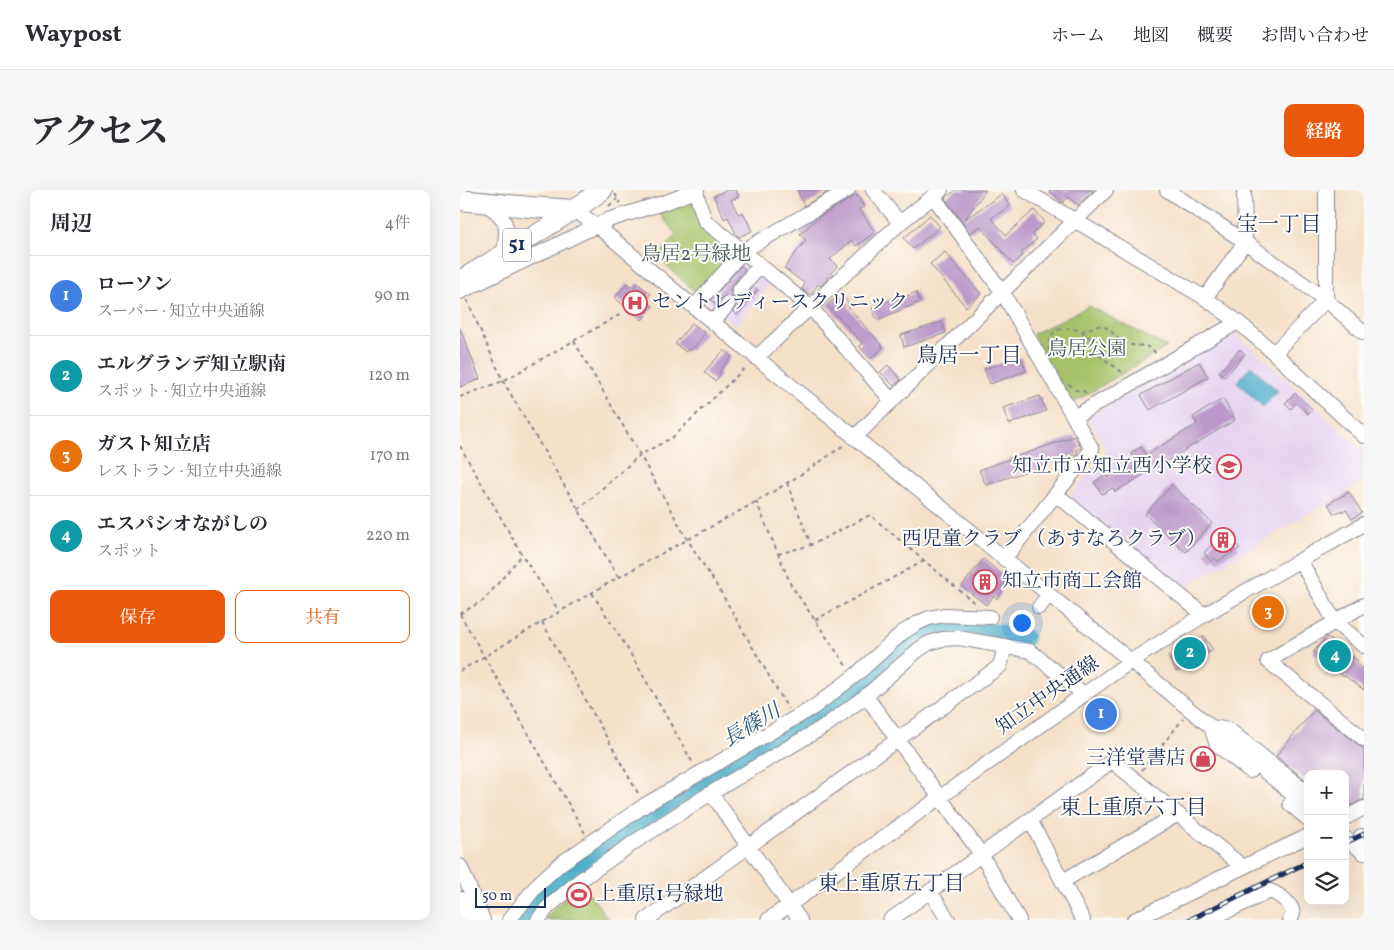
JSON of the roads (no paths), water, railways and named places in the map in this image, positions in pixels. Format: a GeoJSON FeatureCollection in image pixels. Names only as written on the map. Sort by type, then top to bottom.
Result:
{"type":"FeatureCollection","features":[{"type":"Feature","properties":{"kind":"highway"},"geometry":{"type":"LineString","coordinates":[[460,200],[574,210],[609,198]]}},
{"type":"Feature","properties":{"kind":"highway"},"geometry":{"type":"LineString","coordinates":[[460,902],[466,920]]}},
{"type":"Feature","properties":{"kind":"highway"},"geometry":{"type":"LineString","coordinates":[[460,910],[466,920]]}},
{"type":"Feature","properties":{"kind":"main road","name":"51"},"geometry":{"type":"LineString","coordinates":[[461,287],[504,252],[541,232],[574,210]]}},
{"type":"Feature","properties":{"kind":"street"},"geometry":{"type":"LineString","coordinates":[[461,287],[608,220],[669,201],[696,190],[705,221],[811,308],[892,400]]}},
{"type":"Feature","properties":{"kind":"street"},"geometry":{"type":"LineString","coordinates":[[694,307],[743,251],[848,190]]}},
{"type":"Feature","properties":{"kind":"street"},"geometry":{"type":"LineString","coordinates":[[873,190],[900,223]]}},
{"type":"Feature","properties":{"kind":"street"},"geometry":{"type":"LineString","coordinates":[[1024,190],[1205,298],[1238,322],[1274,353],[1364,436]]}},
{"type":"Feature","properties":{"kind":"street"},"geometry":{"type":"LineString","coordinates":[[854,438],[1106,190]]}},
{"type":"Feature","properties":{"kind":"street"},"geometry":{"type":"LineString","coordinates":[[1205,298],[1245,242],[1244,190]]}},
{"type":"Feature","properties":{"kind":"street"},"geometry":{"type":"LineString","coordinates":[[1274,353],[1326,300],[1326,190]]}},
{"type":"Feature","properties":{"kind":"street"},"geometry":{"type":"LineString","coordinates":[[1173,192],[1326,300],[1364,333]]}},
{"type":"Feature","properties":{"kind":"street"},"geometry":{"type":"LineString","coordinates":[[756,358],[900,223],[937,193],[1003,293],[1092,449],[1004,559]]}},
{"type":"Feature","properties":{"kind":"street"},"geometry":{"type":"LineString","coordinates":[[484,203],[501,214],[506,223],[507,233],[504,252]]}},
{"type":"Feature","properties":{"kind":"street"},"geometry":{"type":"LineString","coordinates":[[574,210],[597,226],[713,323],[1211,727],[1304,790]]}},
{"type":"Feature","properties":{"kind":"street"},"geometry":{"type":"LineString","coordinates":[[739,291],[760,265]]}},
{"type":"Feature","properties":{"kind":"street"},"geometry":{"type":"LineString","coordinates":[[713,323],[728,304]]}},
{"type":"Feature","properties":{"kind":"street"},"geometry":{"type":"LineString","coordinates":[[1074,418],[1238,322]]}},
{"type":"Feature","properties":{"kind":"street"},"geometry":{"type":"LineString","coordinates":[[1057,495],[1204,615]]}},
{"type":"Feature","properties":{"kind":"street","name":"知立中央通線"},"geometry":{"type":"LineString","coordinates":[[768,920],[1131,661],[1204,615],[1301,562],[1364,524]]}},
{"type":"Feature","properties":{"kind":"street"},"geometry":{"type":"LineString","coordinates":[[1301,562],[1336,622],[1364,646]]}},
{"type":"Feature","properties":{"kind":"street"},"geometry":{"type":"LineString","coordinates":[[1039,607],[1048,595]]}},
{"type":"Feature","properties":{"kind":"street"},"geometry":{"type":"LineString","coordinates":[[1364,605],[1268,661],[1364,740]]}},
{"type":"Feature","properties":{"kind":"street"},"geometry":{"type":"LineString","coordinates":[[509,920],[539,883],[560,864],[645,805],[794,720],[831,695],[902,633],[929,618],[944,615],[990,617]]}},
{"type":"Feature","properties":{"kind":"street"},"geometry":{"type":"LineString","coordinates":[[538,920],[547,908],[579,881],[712,793],[825,726],[866,696],[928,643],[958,638],[1030,651],[1084,695]]}},
{"type":"Feature","properties":{"kind":"street"},"geometry":{"type":"LineString","coordinates":[[646,920],[1000,666],[1005,646]]}},
{"type":"Feature","properties":{"kind":"street"},"geometry":{"type":"LineString","coordinates":[[866,696],[981,854],[1019,920]]}},
{"type":"Feature","properties":{"kind":"street"},"geometry":{"type":"LineString","coordinates":[[1211,727],[1217,745],[1304,804]]}},
{"type":"Feature","properties":{"kind":"street"},"geometry":{"type":"LineString","coordinates":[[1257,759],[1278,788],[1304,815]]}},
{"type":"Feature","properties":{"kind":"street"},"geometry":{"type":"LineString","coordinates":[[890,920],[1112,761],[1243,867]]}},
{"type":"Feature","properties":{"kind":"street"},"geometry":{"type":"LineString","coordinates":[[712,793],[800,920]]}},
{"type":"Feature","properties":{"kind":"street"},"geometry":{"type":"LineString","coordinates":[[1349,816],[1364,808]]}},
{"type":"Feature","properties":{"kind":"street"},"geometry":{"type":"LineString","coordinates":[[1063,881],[1178,814]]}},
{"type":"Feature","properties":{"kind":"street"},"geometry":{"type":"LineString","coordinates":[[1030,820],[1084,920]]}},
{"type":"Feature","properties":{"kind":"street"},"geometry":{"type":"LineString","coordinates":[[1134,920],[1304,838]]}},
{"type":"Feature","properties":{"kind":"street"},"geometry":{"type":"LineString","coordinates":[[1349,841],[1364,853]]}},
{"type":"Feature","properties":{"kind":"street"},"geometry":{"type":"LineString","coordinates":[[460,866],[483,920]]}},
{"type":"Feature","properties":{"kind":"street"},"geometry":{"type":"LineString","coordinates":[[930,891],[948,920]]}},
{"type":"Feature","properties":{"kind":"street"},"geometry":{"type":"LineString","coordinates":[[1208,920],[1270,891],[1291,907],[1294,912],[1290,920]]}},
{"type":"Feature","properties":{"kind":"water"},"geometry":{"type":"Polygon","coordinates":[[[1251,366],[1278,391],[1263,407],[1237,382],[1251,366]]]}},
{"type":"Feature","properties":{"kind":"waterway","name":"長篠川"},"geometry":{"type":"LineString","coordinates":[[520,920],[559,876],[626,830],[702,782],[832,705],[869,677],[914,636],[935,628],[961,625],[1025,638]]}},
{"type":"Feature","properties":{"kind":"railway"},"geometry":{"type":"LineString","coordinates":[[1349,841],[1364,834]]}},
{"type":"Feature","properties":{"kind":"railway"},"geometry":{"type":"LineString","coordinates":[[1189,920],[1304,864]]}},
{"type":"Feature","properties":{"kind":"place","name":"セントレディースクリニック"},"geometry":{"type":"Point","coordinates":[635,303]}},
{"type":"Feature","properties":{"kind":"place","name":"知立市立知立西小学校"},"geometry":{"type":"Point","coordinates":[1229,467]}},
{"type":"Feature","properties":{"kind":"place","name":"西児童クラブ （あすなろクラブ）"},"geometry":{"type":"Point","coordinates":[1223,540]}},
{"type":"Feature","properties":{"kind":"place","name":"知立市商工会館"},"geometry":{"type":"Point","coordinates":[985,582]}},
{"type":"Feature","properties":{"kind":"place","name":"ガスト知立店"},"geometry":{"type":"Point","coordinates":[1268,612]}},
{"type":"Feature","properties":{"kind":"place","name":"エルグランデ知立駅南"},"geometry":{"type":"Point","coordinates":[1190,653]}},
{"type":"Feature","properties":{"kind":"place","name":"エスパシオながしの"},"geometry":{"type":"Point","coordinates":[1335,656]}},
{"type":"Feature","properties":{"kind":"place","name":"ローソン"},"geometry":{"type":"Point","coordinates":[1101,714]}},
{"type":"Feature","properties":{"kind":"place","name":"三洋堂書店"},"geometry":{"type":"Point","coordinates":[1203,759]}},
{"type":"Feature","properties":{"kind":"place","name":"上重原1号緑地"},"geometry":{"type":"Point","coordinates":[579,895]}},
{"type":"Feature","properties":{"kind":"district","name":"宝一丁目"},"geometry":{"type":"Point","coordinates":[1279,225]}},
{"type":"Feature","properties":{"kind":"district","name":"鳥居一丁目"},"geometry":{"type":"Point","coordinates":[969,356]}},
{"type":"Feature","properties":{"kind":"district","name":"東上重原六丁目"},"geometry":{"type":"Point","coordinates":[1133,808]}},
{"type":"Feature","properties":{"kind":"district","name":"東上重原五丁目"},"geometry":{"type":"Point","coordinates":[891,884]}},
{"type":"Feature","properties":{"kind":"park label","name":"鳥居2号緑地"},"geometry":{"type":"Point","coordinates":[696,255]}},
{"type":"Feature","properties":{"kind":"park label","name":"鳥居公園"},"geometry":{"type":"Point","coordinates":[1087,350]}}]}
